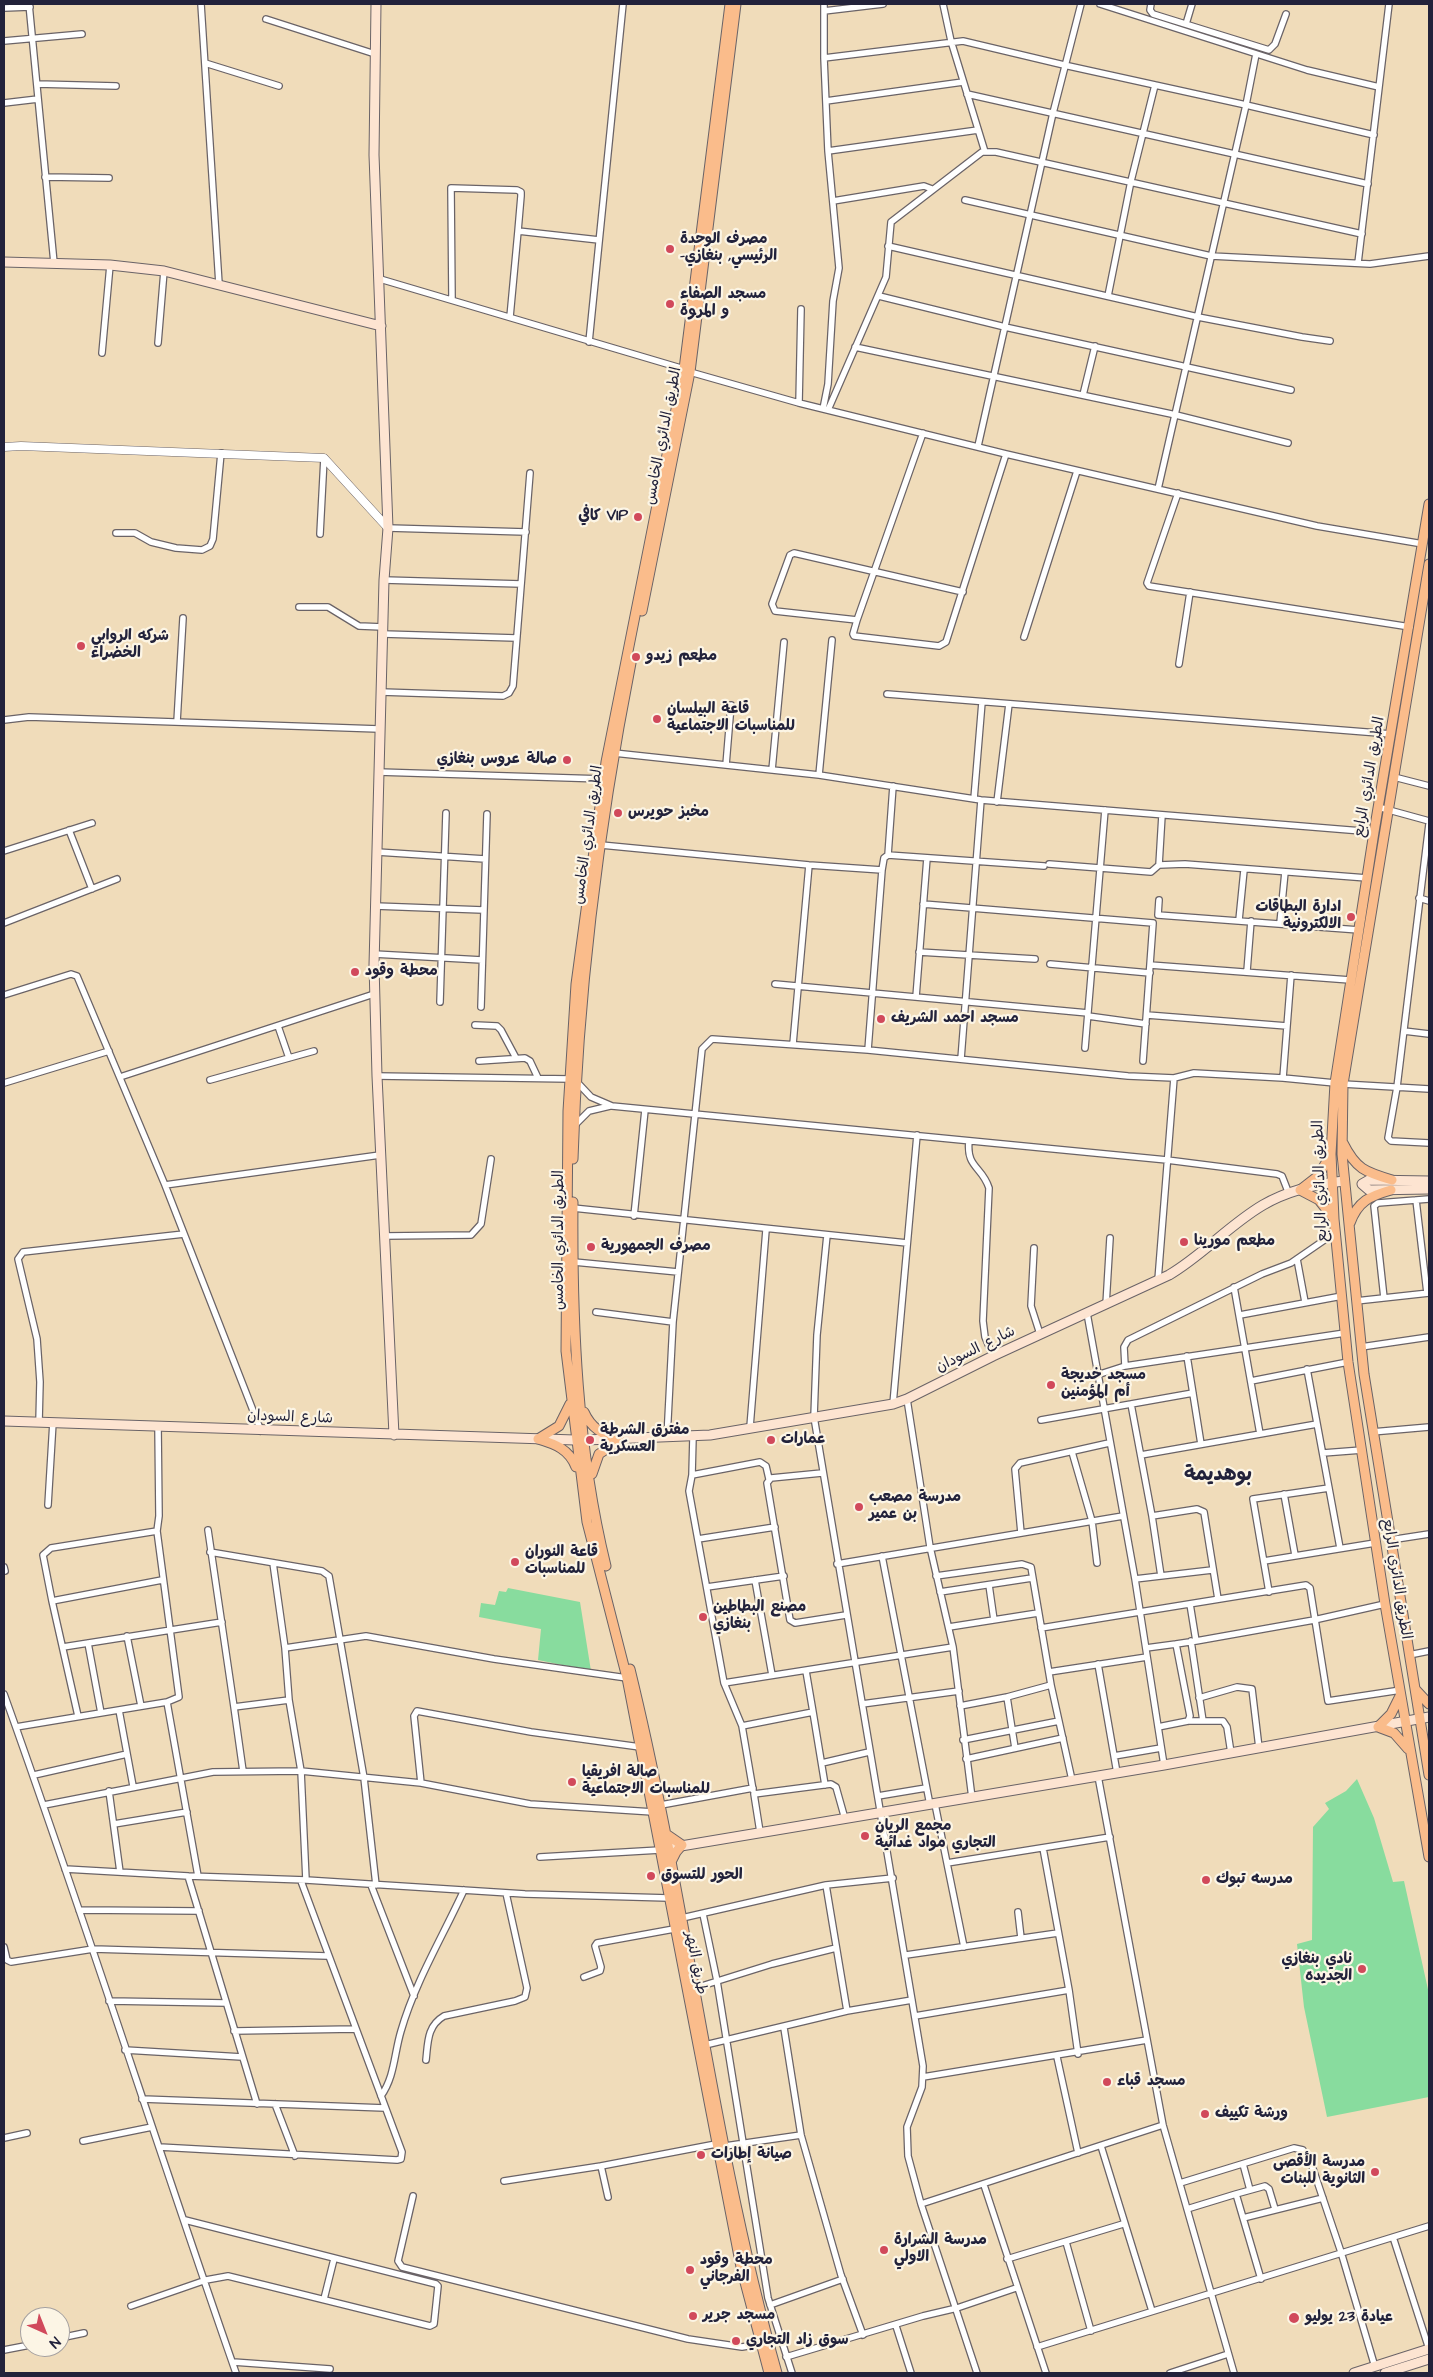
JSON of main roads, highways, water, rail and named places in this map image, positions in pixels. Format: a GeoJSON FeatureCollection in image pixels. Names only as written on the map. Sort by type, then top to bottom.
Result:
{"type":"FeatureCollection","features":[{"type":"Feature","properties":{"kind":"main road"},"geometry":{"type":"LineString","coordinates":[[376,4],[374,155],[388,528],[384,580],[379,729],[374,994],[394,1435]]}},
{"type":"Feature","properties":{"kind":"main road","name":"الطريق الدائري الخامس"},"geometry":{"type":"LineString","coordinates":[[629,1676],[602,1552],[591,1483],[571,1401],[566,1351],[576,984],[595,864],[603,779],[687,370],[730,4]]}},
{"type":"Feature","properties":{"kind":"main road","name":"الطريق الدائري الخامس"},"geometry":{"type":"LineString","coordinates":[[595,864],[601,845],[614,753],[687,370],[736,4]]}},
{"type":"Feature","properties":{"kind":"main road"},"geometry":{"type":"LineString","coordinates":[[4,262],[110,265],[164,271],[381,326]]}},
{"type":"Feature","properties":{"kind":"main road","name":"الطريق الدائري الرابع"},"geometry":{"type":"LineString","coordinates":[[1429,504],[1350,980],[1331,1154],[1334,1219],[1348,1362],[1385,1604],[1429,1857]]}},
{"type":"Feature","properties":{"kind":"main road","name":"الطريق الدائري الرابع"},"geometry":{"type":"LineString","coordinates":[[1429,564],[1428,581],[1339,1084],[1344,1181],[1361,1347],[1372,1432],[1414,1686],[1425,1719],[1424,1749],[1429,1775]]}},
{"type":"Feature","properties":{"kind":"main road","name":"الطريق الدائري الخامس"},"geometry":{"type":"LineString","coordinates":[[573,1080],[575,1341],[581,1404],[579,1474],[587,1522],[597,1558]]}},
{"type":"Feature","properties":{"kind":"main road"},"geometry":{"type":"LineString","coordinates":[[1341,1140],[1349,1156],[1362,1170],[1392,1180]]}},
{"type":"Feature","properties":{"kind":"main road"},"geometry":{"type":"LineString","coordinates":[[1331,1154],[1318,1176],[1300,1190],[1319,1200],[1334,1219]]}},
{"type":"Feature","properties":{"kind":"main road"},"geometry":{"type":"LineString","coordinates":[[1429,1180],[1368,1180],[1362,1184],[1369,1190],[1429,1189]]}},
{"type":"Feature","properties":{"kind":"main road","name":"شارع السودان"},"geometry":{"type":"LineString","coordinates":[[4,1421],[261,1431],[620,1440],[693,1437],[893,1404],[1158,1280],[1190,1262],[1262,1206],[1300,1190],[1344,1181]]}},
{"type":"Feature","properties":{"kind":"main road"},"geometry":{"type":"LineString","coordinates":[[1349,1225],[1354,1213],[1363,1201],[1391,1190]]}},
{"type":"Feature","properties":{"kind":"main road"},"geometry":{"type":"LineString","coordinates":[[538,1439],[559,1426],[571,1401]]}},
{"type":"Feature","properties":{"kind":"main road"},"geometry":{"type":"LineString","coordinates":[[581,1404],[591,1424],[599,1432],[620,1440]]}},
{"type":"Feature","properties":{"kind":"main road"},"geometry":{"type":"LineString","coordinates":[[538,1439],[562,1448],[572,1458],[579,1474]]}},
{"type":"Feature","properties":{"kind":"main road"},"geometry":{"type":"LineString","coordinates":[[591,1483],[593,1468],[599,1454],[620,1440]]}},
{"type":"Feature","properties":{"kind":"main road"},"geometry":{"type":"LineString","coordinates":[[1367,1488],[1381,1486]]}},
{"type":"Feature","properties":{"kind":"main road","name":"طريق النهر"},"geometry":{"type":"LineString","coordinates":[[597,1558],[661,1805],[666,1834],[664,1849],[671,1862],[682,1918],[691,1989],[741,2267],[769,2373]]}},
{"type":"Feature","properties":{"kind":"main road","name":"طريق النهر"},"geometry":{"type":"LineString","coordinates":[[629,1676],[640,1747],[653,1812],[664,1849],[674,1929],[705,2046],[720,2145],[777,2373]]}},
{"type":"Feature","properties":{"kind":"main road"},"geometry":{"type":"LineString","coordinates":[[1414,1686],[1429,1704]]}},
{"type":"Feature","properties":{"kind":"main road"},"geometry":{"type":"LineString","coordinates":[[1378,1727],[1391,1714],[1401,1692]]}},
{"type":"Feature","properties":{"kind":"main road"},"geometry":{"type":"LineString","coordinates":[[664,1849],[972,1798],[1425,1719]]}},
{"type":"Feature","properties":{"kind":"main road"},"geometry":{"type":"LineString","coordinates":[[1378,1727],[1386,1729],[1401,1738],[1411,1755]]}},
{"type":"Feature","properties":{"kind":"main road"},"geometry":{"type":"LineString","coordinates":[[1424,1749],[1429,1736]]}},
{"type":"Feature","properties":{"kind":"main road"},"geometry":{"type":"LineString","coordinates":[[666,1834],[682,1845]]}},
{"type":"Feature","properties":{"kind":"main road"},"geometry":{"type":"LineString","coordinates":[[671,1862],[682,1845]]}},
{"type":"Feature","properties":{"kind":"main road"},"geometry":{"type":"LineString","coordinates":[[1354,2373],[1429,2349]]}},
{"type":"Feature","properties":{"kind":"main road"},"geometry":{"type":"LineString","coordinates":[[1385,2373],[1429,2359]]}},
{"type":"Feature","properties":{"kind":"place","name":"مصرف الوحدة -الرئيسي, بنغازي"},"geometry":{"type":"Point","coordinates":[670,249]}},
{"type":"Feature","properties":{"kind":"place","name":"مسجد الصفاء و المروة"},"geometry":{"type":"Point","coordinates":[670,304]}},
{"type":"Feature","properties":{"kind":"place","name":"كافي VIP"},"geometry":{"type":"Point","coordinates":[638,517]}},
{"type":"Feature","properties":{"kind":"place","name":"شركه الروابي الخضراء"},"geometry":{"type":"Point","coordinates":[81,646]}},
{"type":"Feature","properties":{"kind":"place","name":"مطعم زيدو"},"geometry":{"type":"Point","coordinates":[636,657]}},
{"type":"Feature","properties":{"kind":"place","name":"قاعة البيلسان للمناسبات الاجتماعية"},"geometry":{"type":"Point","coordinates":[657,719]}},
{"type":"Feature","properties":{"kind":"place","name":"صالة عروس بنغازي"},"geometry":{"type":"Point","coordinates":[567,760]}},
{"type":"Feature","properties":{"kind":"place","name":"مخبز حويرس"},"geometry":{"type":"Point","coordinates":[618,813]}},
{"type":"Feature","properties":{"kind":"place","name":"ادارة البطاقات الالكترونية"},"geometry":{"type":"Point","coordinates":[1351,917]}},
{"type":"Feature","properties":{"kind":"place","name":"محطة وقود"},"geometry":{"type":"Point","coordinates":[355,972]}},
{"type":"Feature","properties":{"kind":"place","name":"مسجد احمد الشريف"},"geometry":{"type":"Point","coordinates":[881,1019]}},
{"type":"Feature","properties":{"kind":"place","name":"مطعم مورينا"},"geometry":{"type":"Point","coordinates":[1184,1242]}},
{"type":"Feature","properties":{"kind":"place","name":"مصرف الجمهورية"},"geometry":{"type":"Point","coordinates":[591,1247]}},
{"type":"Feature","properties":{"kind":"place","name":"مسجد خديجة أم المؤمنين"},"geometry":{"type":"Point","coordinates":[1051,1385]}},
{"type":"Feature","properties":{"kind":"place","name":"مفترق الشرطة العسكرية"},"geometry":{"type":"Point","coordinates":[590,1440]}},
{"type":"Feature","properties":{"kind":"place","name":"عمارات"},"geometry":{"type":"Point","coordinates":[771,1440]}},
{"type":"Feature","properties":{"kind":"place","name":"مدرسة مصعب بن عمير"},"geometry":{"type":"Point","coordinates":[859,1507]}},
{"type":"Feature","properties":{"kind":"place","name":"قاعة النوران للمناسبات"},"geometry":{"type":"Point","coordinates":[515,1562]}},
{"type":"Feature","properties":{"kind":"place","name":"مصنع البطاطين بنغازي"},"geometry":{"type":"Point","coordinates":[703,1617]}},
{"type":"Feature","properties":{"kind":"place","name":"صالة افريقيا للمناسبات الاجتماعية"},"geometry":{"type":"Point","coordinates":[572,1782]}},
{"type":"Feature","properties":{"kind":"place","name":"مجمع الريان التجاري مواد غدائية"},"geometry":{"type":"Point","coordinates":[865,1836]}},
{"type":"Feature","properties":{"kind":"place","name":"الحور للتسوق"},"geometry":{"type":"Point","coordinates":[651,1876]}},
{"type":"Feature","properties":{"kind":"place","name":"مدرسه تبوك"},"geometry":{"type":"Point","coordinates":[1206,1880]}},
{"type":"Feature","properties":{"kind":"place","name":"نادي بنغازي الجديده"},"geometry":{"type":"Point","coordinates":[1362,1969]}},
{"type":"Feature","properties":{"kind":"place","name":"مسجد قباء"},"geometry":{"type":"Point","coordinates":[1107,2082]}},
{"type":"Feature","properties":{"kind":"place","name":"ورشة تكييف"},"geometry":{"type":"Point","coordinates":[1205,2114]}},
{"type":"Feature","properties":{"kind":"place","name":"صيانة إطارات"},"geometry":{"type":"Point","coordinates":[701,2155]}},
{"type":"Feature","properties":{"kind":"place","name":"مدرسة الأقصى الثانوية للبنات"},"geometry":{"type":"Point","coordinates":[1375,2172]}},
{"type":"Feature","properties":{"kind":"place","name":"مدرسة الشرارة الاولي"},"geometry":{"type":"Point","coordinates":[884,2250]}},
{"type":"Feature","properties":{"kind":"place","name":"محطة وقود الفرجاني"},"geometry":{"type":"Point","coordinates":[690,2270]}},
{"type":"Feature","properties":{"kind":"place","name":"مسجد جرير"},"geometry":{"type":"Point","coordinates":[693,2316]}},
{"type":"Feature","properties":{"kind":"place","name":"عيادة 23 يوليو"},"geometry":{"type":"Point","coordinates":[1294,2318]}},
{"type":"Feature","properties":{"kind":"place","name":"سوق زاد التجاري"},"geometry":{"type":"Point","coordinates":[736,2341]}},
{"type":"Feature","properties":{"kind":"district","name":"بوهديمة"},"geometry":{"type":"Point","coordinates":[1218,1476]}}]}
